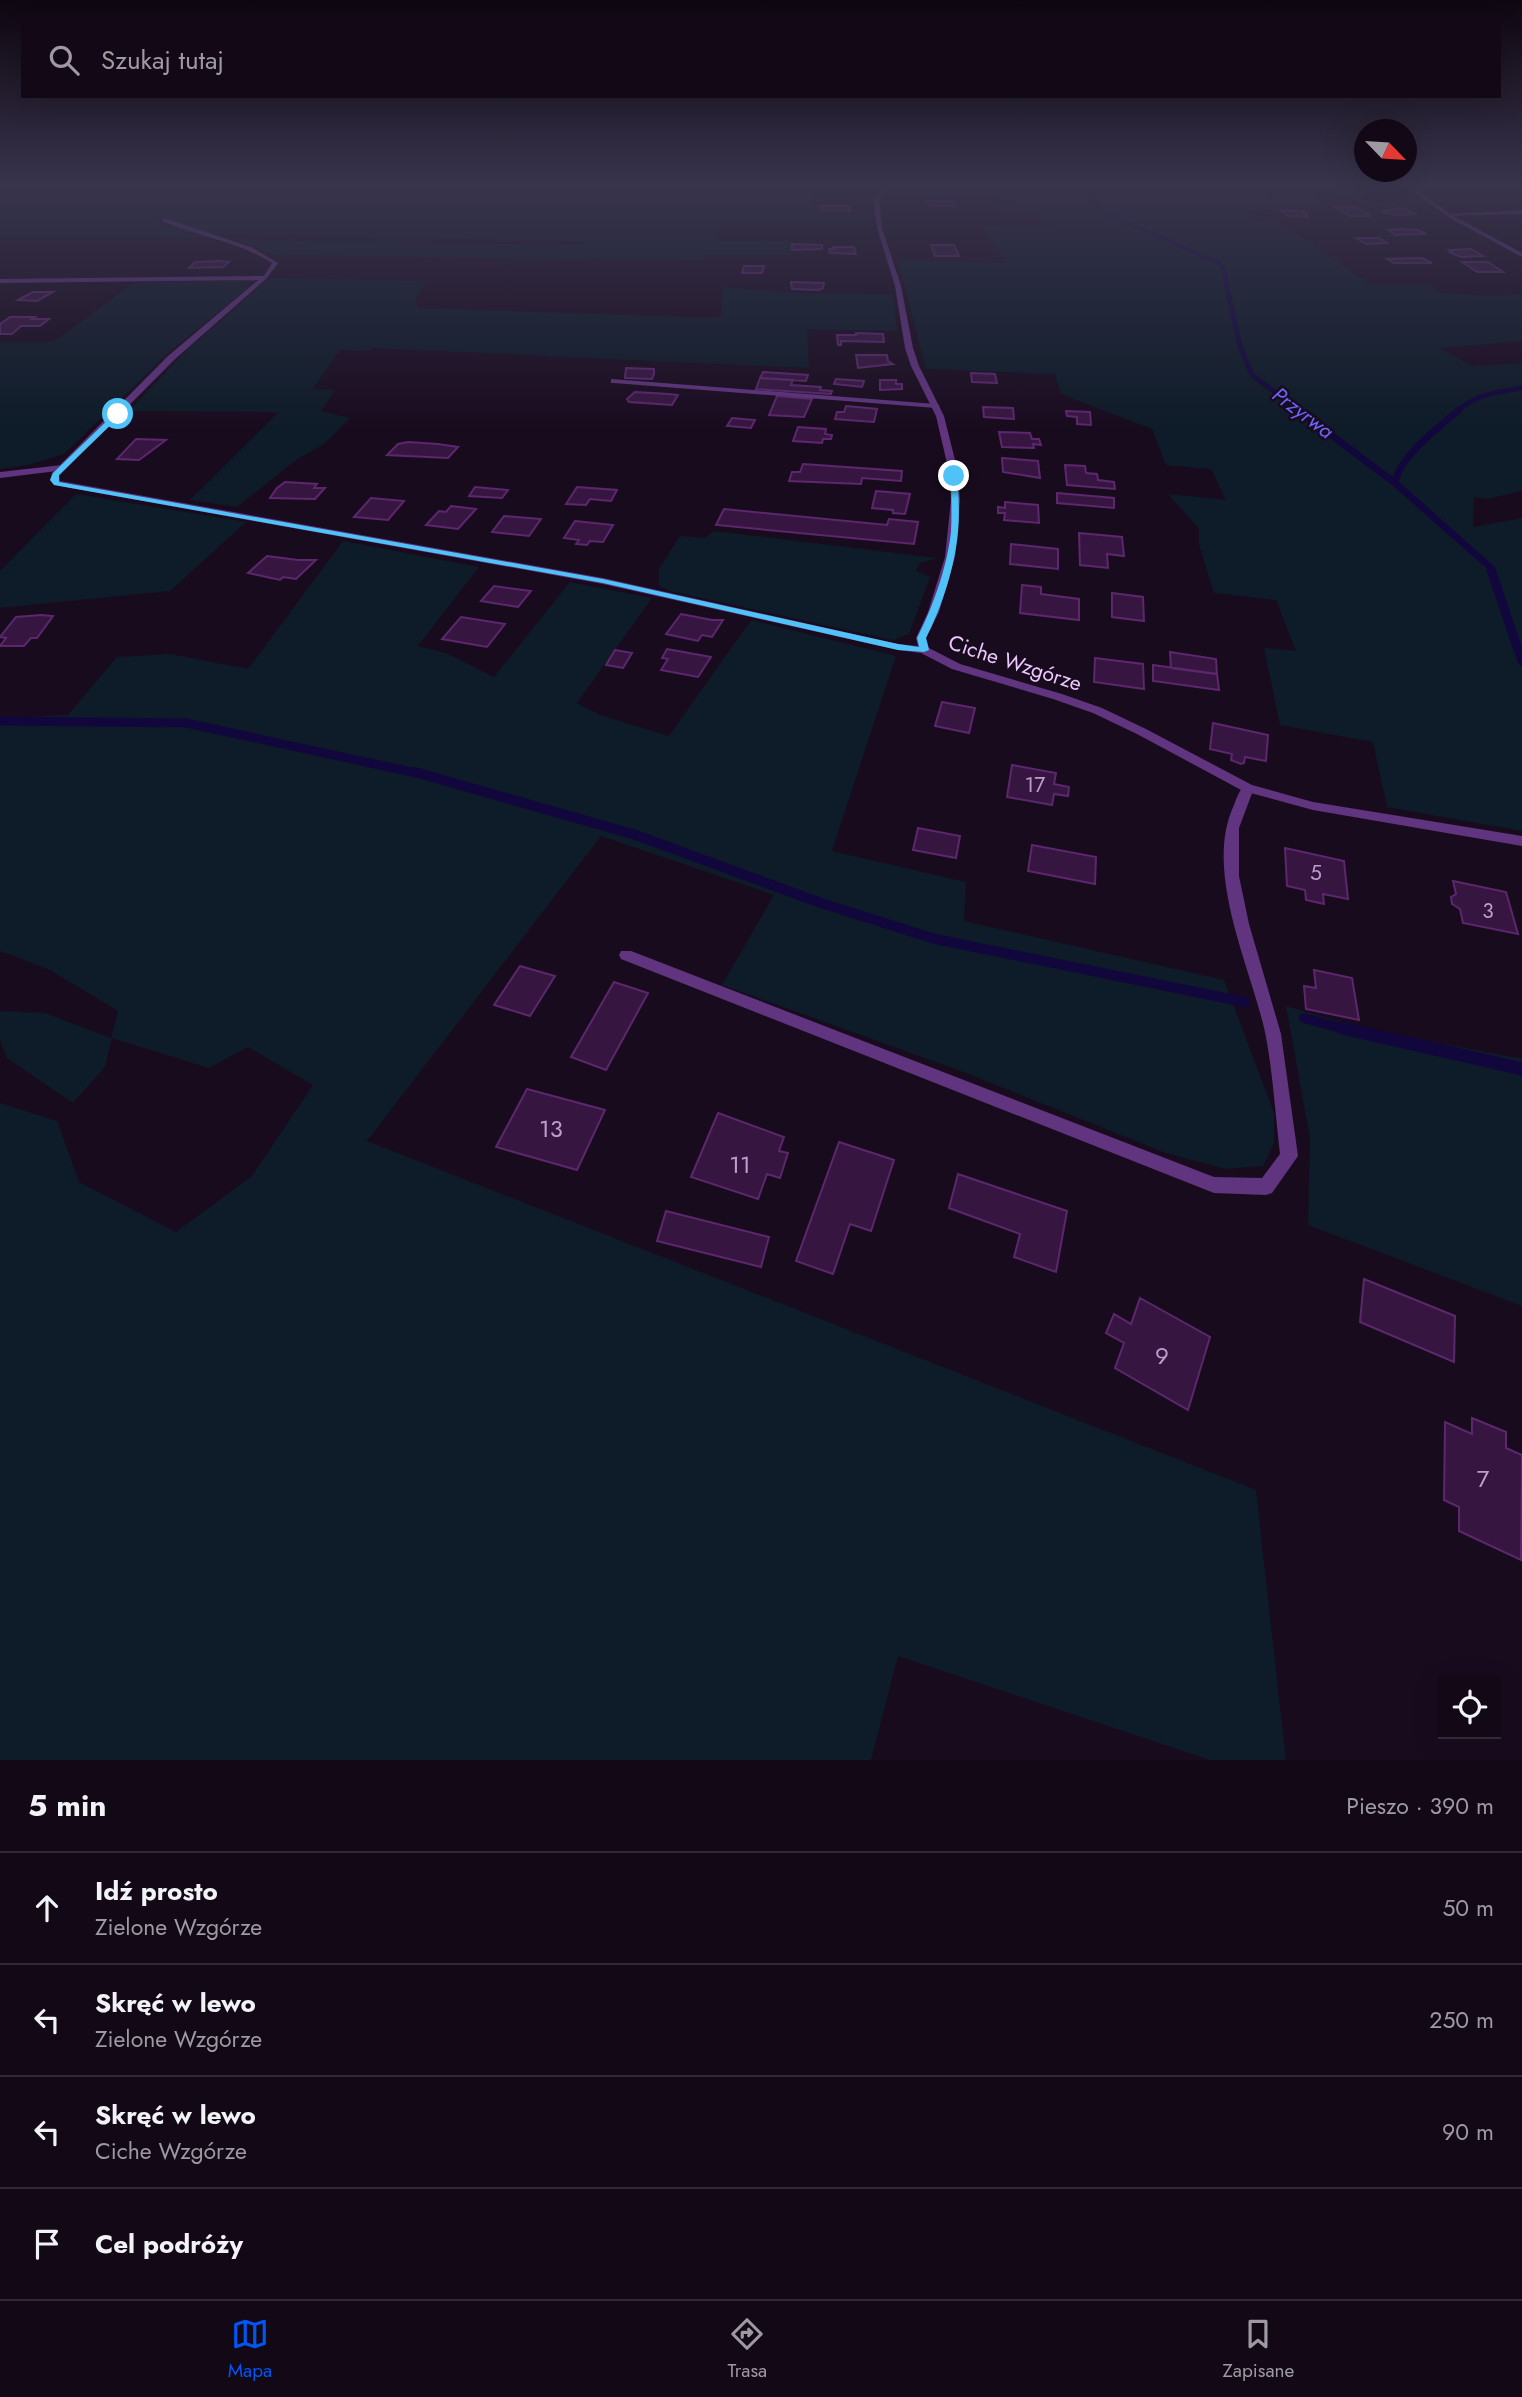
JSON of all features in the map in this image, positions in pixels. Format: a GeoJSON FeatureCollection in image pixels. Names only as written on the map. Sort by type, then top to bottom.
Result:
{"type":"FeatureCollection","features":[{"type":"Feature","properties":{"kind":"street"},"geometry":{"type":"LineString","coordinates":[[273,265],[264,278],[171,358],[62,468],[54,480],[67,486],[603,581],[898,647],[924,650]]}},
{"type":"Feature","properties":{"kind":"street","name":"Ciche Wzgórze"},"geometry":{"type":"LineString","coordinates":[[892,265],[898,284],[905,337],[913,362],[936,406],[949,444],[953,467],[955,529],[952,549],[931,620],[921,638],[924,650],[936,658],[958,666],[1079,704],[1248,788],[1313,806],[1522,841]]}},
{"type":"Feature","properties":{"kind":"street"},"geometry":{"type":"LineString","coordinates":[[0,281],[264,278]]}},
{"type":"Feature","properties":{"kind":"street"},"geometry":{"type":"LineString","coordinates":[[614,381],[936,406]]}},
{"type":"Feature","properties":{"kind":"street"},"geometry":{"type":"LineString","coordinates":[[0,475],[62,468]]}},
{"type":"Feature","properties":{"kind":"street"},"geometry":{"type":"LineString","coordinates":[[626,955],[1214,1185],[1266,1187],[1289,1156],[1281,1075],[1272,1029],[1235,898],[1232,826],[1248,788]]}},
{"type":"Feature","properties":{"kind":"shaded area"},"geometry":{"type":"Polygon","coordinates":[[[899,265],[1342,265],[1371,285],[1430,285],[1440,293],[1496,296],[1522,294],[1522,341],[1440,348],[1472,366],[1522,363],[1522,491],[1487,499],[1474,497],[1473,527],[1522,518],[1522,831],[1387,807],[1373,742],[1280,725],[1264,648],[1296,651],[1276,600],[1214,593],[1199,545],[1199,529],[1168,494],[1226,500],[1211,469],[1166,465],[1152,429],[1061,394],[1055,374],[926,369],[899,265]]]}},
{"type":"Feature","properties":{"kind":"shaded area"},"geometry":{"type":"Polygon","coordinates":[[[270,278],[426,281],[416,299],[418,308],[716,318],[721,315],[722,287],[778,292],[893,295],[897,331],[807,329],[809,368],[374,348],[369,351],[340,350],[313,389],[335,390],[321,411],[350,418],[324,444],[296,460],[237,507],[190,500],[279,412],[129,411],[188,349],[270,278]]]}},
{"type":"Feature","properties":{"kind":"shaded area"},"geometry":{"type":"Polygon","coordinates":[[[244,280],[249,284],[245,290],[167,354],[64,454],[28,465],[0,469],[0,342],[53,342],[134,283],[244,280]]]}},
{"type":"Feature","properties":{"kind":"shaded area"},"geometry":{"type":"Polygon","coordinates":[[[76,494],[246,522],[170,591],[0,608],[0,571],[76,494]]]}},
{"type":"Feature","properties":{"kind":"shaded area"},"geometry":{"type":"Polygon","coordinates":[[[714,531],[937,558],[920,563],[916,571],[930,577],[909,634],[893,640],[670,591],[659,586],[659,569],[680,536],[705,538],[714,531]]]}},
{"type":"Feature","properties":{"kind":"shaded area"},"geometry":{"type":"Polygon","coordinates":[[[343,541],[479,567],[418,646],[446,653],[494,677],[570,582],[652,598],[577,703],[600,715],[669,736],[751,620],[896,656],[832,851],[966,882],[964,921],[1224,980],[1274,1113],[1274,1143],[1263,1166],[1226,1169],[1166,1153],[961,1071],[722,985],[774,895],[601,836],[367,1141],[1256,1490],[1286,1760],[1210,1760],[898,1656],[871,1760],[0,1760],[0,1103],[57,1121],[79,1182],[176,1232],[252,1176],[313,1085],[248,1047],[209,1068],[112,1038],[105,1067],[73,1103],[7,1058],[0,1040],[0,1011],[45,1013],[111,1038],[118,1011],[50,970],[0,951],[0,718],[68,715],[117,657],[171,654],[248,669],[343,541]]]}},
{"type":"Feature","properties":{"kind":"shaded area"},"geometry":{"type":"Polygon","coordinates":[[[1286,1006],[1361,1028],[1522,1059],[1522,1306],[1308,1225],[1310,1139],[1286,1006]]]}},
{"type":"Feature","properties":{"kind":"building"},"geometry":{"type":"Polygon","coordinates":[[[192,265],[225,265],[223,267],[189,268],[192,265]]]}},
{"type":"Feature","properties":{"kind":"building"},"geometry":{"type":"Polygon","coordinates":[[[1467,265],[1493,265],[1503,272],[1477,272],[1467,265]]]}},
{"type":"Feature","properties":{"kind":"building"},"geometry":{"type":"Polygon","coordinates":[[[744,266],[764,266],[762,273],[742,273],[744,266]]]}},
{"type":"Feature","properties":{"kind":"building"},"geometry":{"type":"Polygon","coordinates":[[[791,282],[824,283],[819,290],[792,289],[791,282]]]}},
{"type":"Feature","properties":{"kind":"building"},"geometry":{"type":"Polygon","coordinates":[[[33,292],[53,292],[37,301],[18,300],[33,292]]]}},
{"type":"Feature","properties":{"kind":"building"},"geometry":{"type":"Polygon","coordinates":[[[10,317],[49,319],[40,326],[21,326],[12,334],[0,334],[0,324],[10,317]]]}},
{"type":"Feature","properties":{"kind":"building"},"geometry":{"type":"Polygon","coordinates":[[[883,334],[884,342],[841,341],[841,345],[838,345],[837,335],[883,334]]]}},
{"type":"Feature","properties":{"kind":"building"},"geometry":{"type":"Polygon","coordinates":[[[856,355],[887,355],[888,361],[893,364],[858,368],[856,355]]]}},
{"type":"Feature","properties":{"kind":"building"},"geometry":{"type":"Polygon","coordinates":[[[626,368],[654,369],[654,374],[652,379],[625,378],[626,368]]]}},
{"type":"Feature","properties":{"kind":"building"},"geometry":{"type":"Polygon","coordinates":[[[763,372],[808,375],[806,381],[760,378],[763,372]]]}},
{"type":"Feature","properties":{"kind":"building"},"geometry":{"type":"Polygon","coordinates":[[[971,373],[995,374],[997,383],[972,382],[971,373]]]}},
{"type":"Feature","properties":{"kind":"building"},"geometry":{"type":"Polygon","coordinates":[[[760,378],[793,380],[791,385],[821,387],[820,390],[832,391],[831,394],[756,389],[760,378]]]}},
{"type":"Feature","properties":{"kind":"building"},"geometry":{"type":"Polygon","coordinates":[[[836,379],[864,381],[862,387],[834,384],[836,379]]]}},
{"type":"Feature","properties":{"kind":"building"},"geometry":{"type":"Polygon","coordinates":[[[880,380],[896,380],[896,384],[902,384],[902,389],[880,390],[880,380]]]}},
{"type":"Feature","properties":{"kind":"building"},"geometry":{"type":"Polygon","coordinates":[[[635,392],[678,395],[672,405],[629,402],[627,399],[635,392]]]}},
{"type":"Feature","properties":{"kind":"building"},"geometry":{"type":"Polygon","coordinates":[[[777,396],[812,399],[804,417],[769,415],[777,396]]]}},
{"type":"Feature","properties":{"kind":"building"},"geometry":{"type":"Polygon","coordinates":[[[846,406],[877,409],[874,422],[835,419],[837,412],[844,412],[846,406]]]}},
{"type":"Feature","properties":{"kind":"building"},"geometry":{"type":"Polygon","coordinates":[[[983,407],[1013,408],[1014,419],[984,417],[983,407]]]}},
{"type":"Feature","properties":{"kind":"building"},"geometry":{"type":"Polygon","coordinates":[[[1066,411],[1090,412],[1091,425],[1077,424],[1077,417],[1067,416],[1066,411]]]}},
{"type":"Feature","properties":{"kind":"building"},"geometry":{"type":"Polygon","coordinates":[[[732,418],[755,420],[751,428],[727,426],[732,418]]]}},
{"type":"Feature","properties":{"kind":"building"},"geometry":{"type":"Polygon","coordinates":[[[798,427],[826,429],[825,434],[832,435],[831,439],[823,439],[822,443],[793,441],[798,427]]]}},
{"type":"Feature","properties":{"kind":"building"},"geometry":{"type":"Polygon","coordinates":[[[999,432],[1030,433],[1032,439],[1039,439],[1041,445],[1033,444],[1034,448],[1002,447],[999,432]]]}},
{"type":"Feature","properties":{"kind":"building"},"geometry":{"type":"Polygon","coordinates":[[[136,439],[166,440],[139,460],[117,459],[136,439]]]}},
{"type":"Feature","properties":{"kind":"building"},"geometry":{"type":"Polygon","coordinates":[[[408,442],[458,447],[448,458],[387,455],[398,444],[408,442]]]}},
{"type":"Feature","properties":{"kind":"building"},"geometry":{"type":"Polygon","coordinates":[[[1002,458],[1038,461],[1040,478],[1003,472],[1002,458]]]}},
{"type":"Feature","properties":{"kind":"building"},"geometry":{"type":"Polygon","coordinates":[[[803,464],[902,471],[901,481],[862,478],[861,484],[789,481],[792,472],[800,472],[803,464]]]}},
{"type":"Feature","properties":{"kind":"building"},"geometry":{"type":"Polygon","coordinates":[[[1065,465],[1085,466],[1086,473],[1097,474],[1098,480],[1114,482],[1115,489],[1067,485],[1065,465]]]}},
{"type":"Feature","properties":{"kind":"building"},"geometry":{"type":"Polygon","coordinates":[[[285,482],[317,484],[314,488],[325,488],[315,499],[270,498],[285,482]]]}},
{"type":"Feature","properties":{"kind":"building"},"geometry":{"type":"Polygon","coordinates":[[[475,487],[508,490],[502,498],[469,496],[475,487]]]}},
{"type":"Feature","properties":{"kind":"building"},"geometry":{"type":"Polygon","coordinates":[[[577,487],[617,490],[611,501],[590,499],[586,505],[566,504],[577,487]]]}},
{"type":"Feature","properties":{"kind":"building"},"geometry":{"type":"Polygon","coordinates":[[[876,491],[910,494],[905,514],[872,508],[876,491]]]}},
{"type":"Feature","properties":{"kind":"building"},"geometry":{"type":"Polygon","coordinates":[[[1057,493],[1114,498],[1114,508],[1057,503],[1057,493]]]}},
{"type":"Feature","properties":{"kind":"building"},"geometry":{"type":"Polygon","coordinates":[[[371,498],[404,501],[388,520],[354,517],[371,498]]]}},
{"type":"Feature","properties":{"kind":"building"},"geometry":{"type":"Polygon","coordinates":[[[1005,502],[1038,505],[1039,523],[1004,520],[1005,513],[998,513],[998,507],[1005,508],[1005,502]]]}},
{"type":"Feature","properties":{"kind":"building"},"geometry":{"type":"Polygon","coordinates":[[[451,506],[476,509],[458,529],[426,525],[439,511],[446,512],[451,506]]]}},
{"type":"Feature","properties":{"kind":"building"},"geometry":{"type":"Polygon","coordinates":[[[724,509],[887,525],[889,519],[918,522],[914,544],[716,525],[724,509]]]}},
{"type":"Feature","properties":{"kind":"building"},"geometry":{"type":"Polygon","coordinates":[[[504,516],[541,519],[529,536],[492,532],[504,516]]]}},
{"type":"Feature","properties":{"kind":"building"},"geometry":{"type":"Polygon","coordinates":[[[575,521],[613,525],[603,542],[576,544],[579,540],[564,538],[575,521]]]}},
{"type":"Feature","properties":{"kind":"building"},"geometry":{"type":"Polygon","coordinates":[[[1079,533],[1122,537],[1124,556],[1107,554],[1108,568],[1080,565],[1079,533]]]}},
{"type":"Feature","properties":{"kind":"building"},"geometry":{"type":"Polygon","coordinates":[[[1011,544],[1058,549],[1058,569],[1010,564],[1011,544]]]}},
{"type":"Feature","properties":{"kind":"building"},"geometry":{"type":"Polygon","coordinates":[[[267,556],[316,560],[296,579],[283,577],[280,580],[248,573],[267,556]]]}},
{"type":"Feature","properties":{"kind":"building"},"geometry":{"type":"Polygon","coordinates":[[[1022,585],[1041,587],[1041,594],[1079,599],[1079,620],[1020,613],[1022,585]]]}},
{"type":"Feature","properties":{"kind":"building"},"geometry":{"type":"Polygon","coordinates":[[[494,586],[531,591],[518,607],[481,601],[494,586]]]}},
{"type":"Feature","properties":{"kind":"building"},"geometry":{"type":"Polygon","coordinates":[[[1112,593],[1143,597],[1144,621],[1112,617],[1112,593]]]}},
{"type":"Feature","properties":{"kind":"building"},"geometry":{"type":"Polygon","coordinates":[[[681,614],[723,620],[712,637],[702,635],[698,641],[666,634],[681,614]]]}},
{"type":"Feature","properties":{"kind":"building"},"geometry":{"type":"Polygon","coordinates":[[[53,616],[37,638],[31,638],[24,646],[0,646],[6,638],[0,637],[16,617],[53,616]]]}},
{"type":"Feature","properties":{"kind":"building"},"geometry":{"type":"Polygon","coordinates":[[[461,617],[505,624],[487,647],[442,639],[461,617]]]}},
{"type":"Feature","properties":{"kind":"building"},"geometry":{"type":"Polygon","coordinates":[[[667,649],[711,657],[698,677],[661,670],[668,659],[662,658],[667,649]]]}},
{"type":"Feature","properties":{"kind":"building"},"geometry":{"type":"Polygon","coordinates":[[[615,650],[632,653],[623,668],[606,665],[615,650]]]}},
{"type":"Feature","properties":{"kind":"building"},"geometry":{"type":"Polygon","coordinates":[[[1170,652],[1216,659],[1217,674],[1171,668],[1170,652]]]}},
{"type":"Feature","properties":{"kind":"building"},"geometry":{"type":"Polygon","coordinates":[[[1095,658],[1143,664],[1144,689],[1094,682],[1095,658]]]}},
{"type":"Feature","properties":{"kind":"building"},"geometry":{"type":"Polygon","coordinates":[[[1153,665],[1217,674],[1219,690],[1153,681],[1153,665]]]}},
{"type":"Feature","properties":{"kind":"building"},"geometry":{"type":"Polygon","coordinates":[[[942,702],[975,708],[969,733],[935,726],[942,702]]]}},
{"type":"Feature","properties":{"kind":"building"},"geometry":{"type":"Polygon","coordinates":[[[1213,723],[1268,735],[1266,761],[1245,757],[1244,763],[1241,764],[1231,760],[1232,754],[1210,749],[1213,723]]]}},
{"type":"Feature","properties":{"kind":"building"},"geometry":{"type":"Polygon","coordinates":[[[1012,765],[1056,773],[1054,784],[1069,787],[1068,796],[1054,794],[1052,805],[1007,797],[1012,765]]]}},
{"type":"Feature","properties":{"kind":"building"},"geometry":{"type":"Polygon","coordinates":[[[918,828],[960,836],[956,858],[913,850],[918,828]]]}},
{"type":"Feature","properties":{"kind":"building"},"geometry":{"type":"Polygon","coordinates":[[[1032,845],[1096,857],[1095,884],[1028,871],[1032,845]]]}},
{"type":"Feature","properties":{"kind":"building"},"geometry":{"type":"Polygon","coordinates":[[[1285,848],[1344,861],[1348,899],[1323,894],[1324,904],[1306,900],[1305,890],[1287,886],[1285,848]]]}},
{"type":"Feature","properties":{"kind":"building"},"geometry":{"type":"Polygon","coordinates":[[[1453,881],[1506,892],[1518,934],[1463,923],[1460,909],[1452,904],[1451,897],[1456,894],[1453,881]]]}},
{"type":"Feature","properties":{"kind":"building"},"geometry":{"type":"Polygon","coordinates":[[[520,966],[555,976],[530,1016],[494,1005],[520,966]]]}},
{"type":"Feature","properties":{"kind":"building"},"geometry":{"type":"Polygon","coordinates":[[[1314,970],[1352,978],[1359,1020],[1306,1009],[1304,986],[1316,988],[1314,970]]]}},
{"type":"Feature","properties":{"kind":"building"},"geometry":{"type":"Polygon","coordinates":[[[614,982],[648,993],[606,1070],[571,1057],[614,982]]]}},
{"type":"Feature","properties":{"kind":"building"},"geometry":{"type":"Polygon","coordinates":[[[527,1089],[605,1110],[577,1170],[496,1147],[527,1089]]]}},
{"type":"Feature","properties":{"kind":"building"},"geometry":{"type":"Polygon","coordinates":[[[718,1113],[784,1137],[779,1151],[788,1153],[780,1178],[767,1174],[758,1199],[691,1177],[718,1113]]]}},
{"type":"Feature","properties":{"kind":"building"},"geometry":{"type":"Polygon","coordinates":[[[839,1142],[894,1160],[871,1231],[850,1224],[833,1274],[796,1261],[839,1142]]]}},
{"type":"Feature","properties":{"kind":"building"},"geometry":{"type":"Polygon","coordinates":[[[958,1174],[1067,1211],[1056,1272],[1014,1257],[1020,1234],[949,1208],[958,1174]]]}},
{"type":"Feature","properties":{"kind":"building"},"geometry":{"type":"Polygon","coordinates":[[[666,1211],[769,1237],[761,1267],[657,1241],[666,1211]]]}},
{"type":"Feature","properties":{"kind":"building"},"geometry":{"type":"Polygon","coordinates":[[[1364,1279],[1455,1316],[1454,1362],[1360,1322],[1364,1279]]]}},
{"type":"Feature","properties":{"kind":"building"},"geometry":{"type":"Polygon","coordinates":[[[1140,1298],[1210,1337],[1188,1410],[1115,1368],[1124,1343],[1106,1333],[1114,1314],[1131,1324],[1140,1298]]]}},
{"type":"Feature","properties":{"kind":"building"},"geometry":{"type":"Polygon","coordinates":[[[1472,1418],[1506,1432],[1506,1448],[1522,1455],[1521,1560],[1459,1531],[1459,1507],[1444,1500],[1445,1422],[1472,1434],[1472,1418]]]}},
{"type":"Feature","properties":{"kind":"waterway","name":"Przyrwa"},"geometry":{"type":"LineString","coordinates":[[1221,265],[1227,284]]}},
{"type":"Feature","properties":{"kind":"waterway","name":"Przyrwa"},"geometry":{"type":"LineString","coordinates":[[1226,283],[1240,346],[1252,375],[1300,411]]}},
{"type":"Feature","properties":{"kind":"waterway"},"geometry":{"type":"LineString","coordinates":[[1457,411],[1480,397],[1522,388]]}},
{"type":"Feature","properties":{"kind":"waterway","name":"Przyrwa"},"geometry":{"type":"LineString","coordinates":[[1298,410],[1395,483]]}},
{"type":"Feature","properties":{"kind":"waterway"},"geometry":{"type":"LineString","coordinates":[[1395,483],[1398,473],[1412,453],[1459,410]]}},
{"type":"Feature","properties":{"kind":"waterway","name":"Przyrwa"},"geometry":{"type":"LineString","coordinates":[[1395,483],[1490,567],[1492,572]]}},
{"type":"Feature","properties":{"kind":"waterway","name":"Przyrwa"},"geometry":{"type":"LineString","coordinates":[[1491,570],[1522,661]]}},
{"type":"Feature","properties":{"kind":"waterway"},"geometry":{"type":"LineString","coordinates":[[0,721],[186,723],[421,774]]}},
{"type":"Feature","properties":{"kind":"waterway"},"geometry":{"type":"LineString","coordinates":[[415,772],[636,835],[821,903],[935,939],[1245,1002]]}},
{"type":"Feature","properties":{"kind":"waterway"},"geometry":{"type":"LineString","coordinates":[[1304,1018],[1348,1030]]}},
{"type":"Feature","properties":{"kind":"waterway"},"geometry":{"type":"LineString","coordinates":[[1342,1028],[1522,1069]]}},
{"type":"Feature","properties":{"kind":"route"},"geometry":{"type":"LineString","coordinates":[[118,414],[55,475],[54,480],[57,483],[603,581],[898,647],[924,650],[921,638],[931,620],[952,549],[955,529],[954,476]]}}]}
